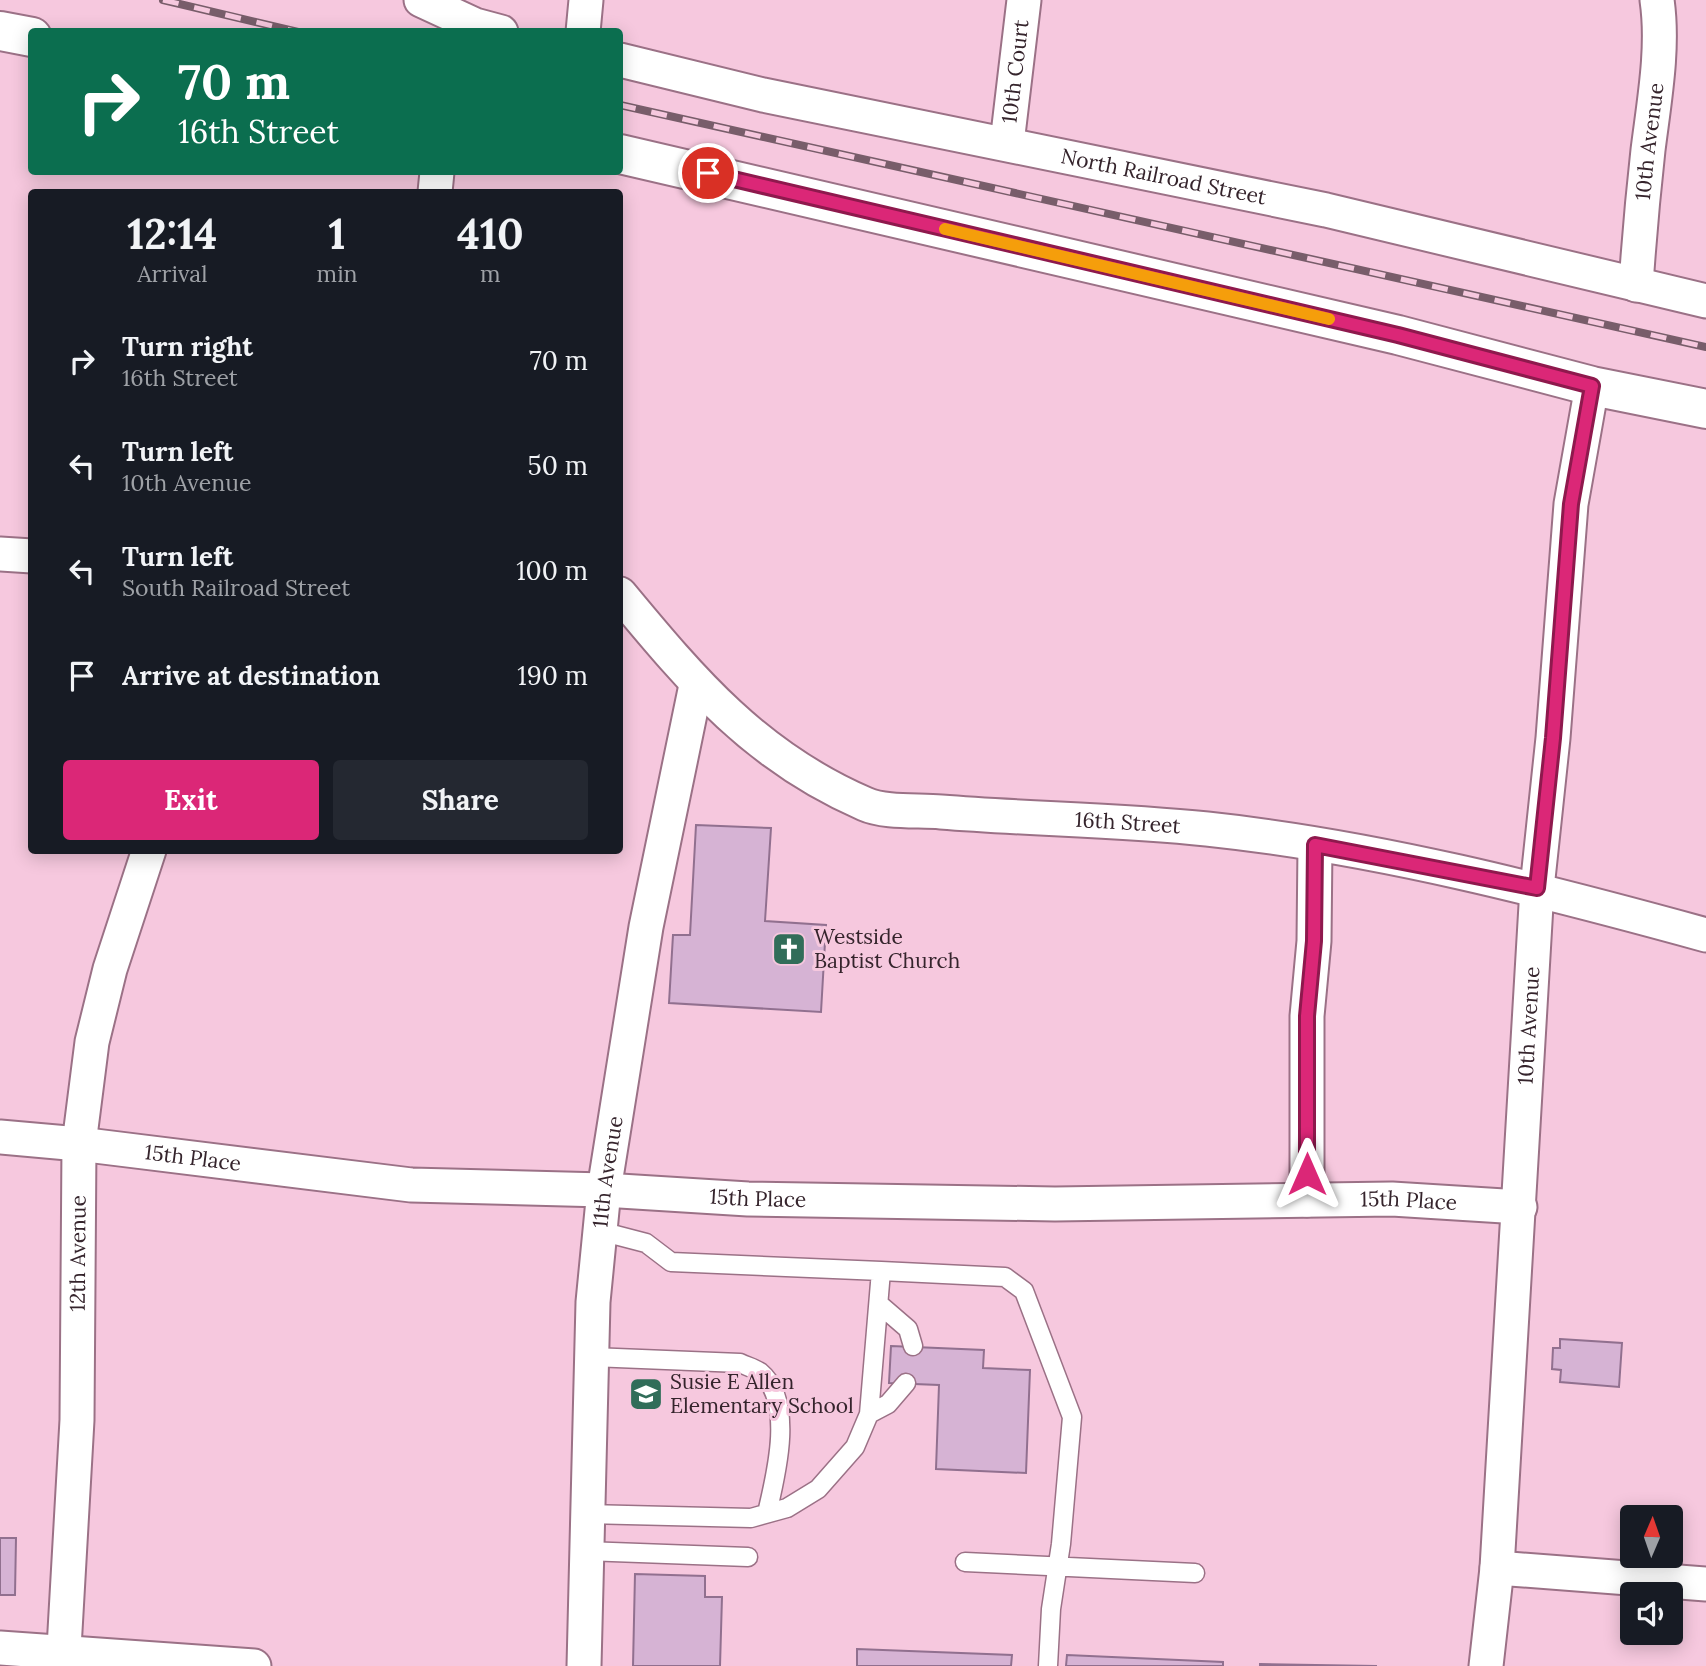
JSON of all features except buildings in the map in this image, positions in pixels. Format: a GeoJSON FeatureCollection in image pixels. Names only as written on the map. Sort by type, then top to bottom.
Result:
{"type":"FeatureCollection","features":[{"type":"Feature","properties":{"kind":"street"},"geometry":{"type":"LineString","coordinates":[[421,0],[481,28]]}},
{"type":"Feature","properties":{"kind":"street"},"geometry":{"type":"LineString","coordinates":[[583,28],[586,0]]}},
{"type":"Feature","properties":{"kind":"street","name":"10th Court"},"geometry":{"type":"LineString","coordinates":[[1007,143],[1024,0]]}},
{"type":"Feature","properties":{"kind":"street","name":"10th Avenue"},"geometry":{"type":"LineString","coordinates":[[1636,285],[1641,208],[1655,96],[1660,19],[1657,0]]}},
{"type":"Feature","properties":{"kind":"street"},"geometry":{"type":"LineString","coordinates":[[0,31],[28,36]]}},
{"type":"Feature","properties":{"kind":"street","name":"North Railroad Street"},"geometry":{"type":"LineString","coordinates":[[623,61],[763,95],[1326,210],[1706,301]]}},
{"type":"Feature","properties":{"kind":"street"},"geometry":{"type":"LineString","coordinates":[[623,155],[1398,335],[1592,386],[1706,409]]}},
{"type":"Feature","properties":{"kind":"street","name":"10th Avenue"},"geometry":{"type":"LineString","coordinates":[[1486,1666],[1497,1568],[1537,888],[1553,738],[1571,504],[1592,386]]}},
{"type":"Feature","properties":{"kind":"street"},"geometry":{"type":"LineString","coordinates":[[0,554],[28,556]]}},
{"type":"Feature","properties":{"kind":"street","name":"16th Street"},"geometry":{"type":"LineString","coordinates":[[623,598],[696,685],[748,734],[796,768],[868,806],[1135,822],[1210,829],[1315,845],[1537,888],[1706,935]]}},
{"type":"Feature","properties":{"kind":"street","name":"11th Avenue"},"geometry":{"type":"LineString","coordinates":[[584,1666],[593,1302],[604,1190],[646,927],[696,685]]}},
{"type":"Feature","properties":{"kind":"street"},"geometry":{"type":"LineString","coordinates":[[1307,1200],[1307,1016],[1314,941],[1315,845]]}},
{"type":"Feature","properties":{"kind":"street","name":"12th Avenue"},"geometry":{"type":"LineString","coordinates":[[63,1660],[77,1420],[79,1144],[92,1042],[110,969],[148,854]]}},
{"type":"Feature","properties":{"kind":"street","name":"15th Place"},"geometry":{"type":"LineString","coordinates":[[0,1137],[79,1144],[411,1185],[604,1190],[748,1199],[1027,1204],[1392,1199],[1520,1207]]}},
{"type":"Feature","properties":{"kind":"street"},"geometry":{"type":"LineString","coordinates":[[1497,1568],[1706,1584]]}},
{"type":"Feature","properties":{"kind":"street"},"geometry":{"type":"LineString","coordinates":[[0,1648],[63,1660],[254,1666]]}},
{"type":"Feature","properties":{"kind":"lane"},"geometry":{"type":"LineString","coordinates":[[600,1231],[646,1243],[671,1262],[1005,1277],[1024,1291],[1072,1417],[1051,1609],[1048,1666]]}},
{"type":"Feature","properties":{"kind":"lane"},"geometry":{"type":"LineString","coordinates":[[586,1514],[751,1518],[787,1508],[818,1489],[855,1447],[869,1415],[881,1271]]}},
{"type":"Feature","properties":{"kind":"lane"},"geometry":{"type":"LineString","coordinates":[[879,1304],[908,1329],[913,1346]]}},
{"type":"Feature","properties":{"kind":"lane"},"geometry":{"type":"LineString","coordinates":[[592,1357],[740,1363],[759,1371],[772,1386],[779,1402],[777,1472],[767,1513]]}},
{"type":"Feature","properties":{"kind":"lane"},"geometry":{"type":"LineString","coordinates":[[869,1415],[888,1404],[906,1383]]}},
{"type":"Feature","properties":{"kind":"lane"},"geometry":{"type":"LineString","coordinates":[[585,1551],[748,1557]]}},
{"type":"Feature","properties":{"kind":"lane"},"geometry":{"type":"LineString","coordinates":[[965,1562],[1195,1573]]}},
{"type":"Feature","properties":{"kind":"railway"},"geometry":{"type":"LineString","coordinates":[[163,0],[281,28]]}},
{"type":"Feature","properties":{"kind":"railway"},"geometry":{"type":"LineString","coordinates":[[623,106],[1706,347]]}},
{"type":"Feature","properties":{"kind":"slow traffic"},"geometry":{"type":"LineString","coordinates":[[945,229],[1329,319]]}},
{"type":"Feature","properties":{"kind":"place","name":"Westside Baptist Church"},"geometry":{"type":"Point","coordinates":[789,949]}},
{"type":"Feature","properties":{"kind":"place","name":"Susie E Allen Elementary School"},"geometry":{"type":"Point","coordinates":[646,1394]}},
{"type":"Feature","properties":{"kind":"route"},"geometry":{"type":"LineString","coordinates":[[708,173],[1398,335],[1592,386],[1571,504],[1553,738],[1537,888],[1315,845],[1314,941],[1307,1016],[1307,1174]]}}]}
